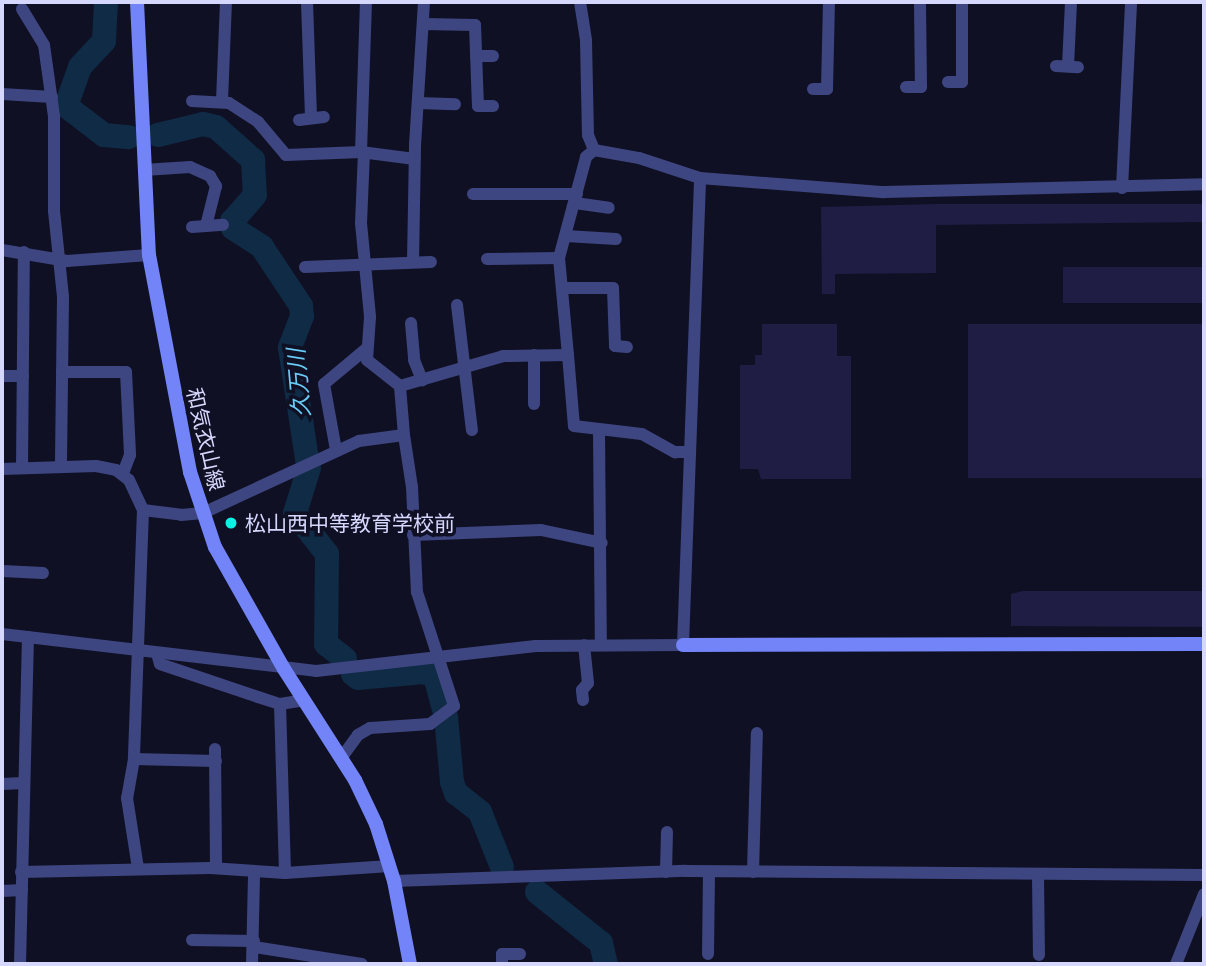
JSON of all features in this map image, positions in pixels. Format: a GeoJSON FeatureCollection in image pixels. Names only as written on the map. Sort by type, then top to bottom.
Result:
{"type":"FeatureCollection","features":[{"type":"Feature","properties":{"kind":"main road","name":"和気衣山線"},"geometry":{"type":"LineString","coordinates":[[137,2],[149,255],[175,408],[202,513],[215,547],[284,669],[342,757],[376,824],[392,874],[410,964]]}},
{"type":"Feature","properties":{"kind":"main road"},"geometry":{"type":"LineString","coordinates":[[683,645],[1204,644]]}},
{"type":"Feature","properties":{"kind":"street"},"geometry":{"type":"LineString","coordinates":[[222,101],[226,2]]}},
{"type":"Feature","properties":{"kind":"street"},"geometry":{"type":"LineString","coordinates":[[307,2],[311,118]]}},
{"type":"Feature","properties":{"kind":"street"},"geometry":{"type":"LineString","coordinates":[[366,2],[361,223],[366,264],[367,348],[370,366],[400,386],[503,356],[568,355]]}},
{"type":"Feature","properties":{"kind":"street"},"geometry":{"type":"LineString","coordinates":[[413,261],[415,159],[424,2]]}},
{"type":"Feature","properties":{"kind":"street"},"geometry":{"type":"LineString","coordinates":[[580,2],[586,41],[588,135],[594,150]]}},
{"type":"Feature","properties":{"kind":"street"},"geometry":{"type":"LineString","coordinates":[[813,89],[827,89],[829,2]]}},
{"type":"Feature","properties":{"kind":"street"},"geometry":{"type":"LineString","coordinates":[[905,87],[921,87],[920,2]]}},
{"type":"Feature","properties":{"kind":"street"},"geometry":{"type":"LineString","coordinates":[[948,82],[962,82],[962,2]]}},
{"type":"Feature","properties":{"kind":"street"},"geometry":{"type":"LineString","coordinates":[[1067,66],[1071,2]]}},
{"type":"Feature","properties":{"kind":"street"},"geometry":{"type":"LineString","coordinates":[[1122,188],[1131,2]]}},
{"type":"Feature","properties":{"kind":"street"},"geometry":{"type":"LineString","coordinates":[[22,9],[44,45],[52,97],[56,257],[63,296],[61,467]]}},
{"type":"Feature","properties":{"kind":"street"},"geometry":{"type":"LineString","coordinates":[[423,24],[475,25],[478,106],[493,106]]}},
{"type":"Feature","properties":{"kind":"street"},"geometry":{"type":"LineString","coordinates":[[476,56],[493,56]]}},
{"type":"Feature","properties":{"kind":"street"},"geometry":{"type":"LineString","coordinates":[[2,94],[52,97]]}},
{"type":"Feature","properties":{"kind":"street"},"geometry":{"type":"LineString","coordinates":[[192,101],[222,101],[258,122],[286,155],[362,152],[415,159]]}},
{"type":"Feature","properties":{"kind":"street"},"geometry":{"type":"LineString","coordinates":[[419,103],[455,104]]}},
{"type":"Feature","properties":{"kind":"street"},"geometry":{"type":"LineString","coordinates":[[594,150],[639,158],[699,178],[884,192],[1204,184]]}},
{"type":"Feature","properties":{"kind":"street"},"geometry":{"type":"LineString","coordinates":[[594,150],[586,157],[559,258],[568,355],[570,421],[580,429],[642,434],[675,452],[688,452]]}},
{"type":"Feature","properties":{"kind":"street"},"geometry":{"type":"LineString","coordinates":[[144,170],[190,167],[210,176],[216,186],[206,226]]}},
{"type":"Feature","properties":{"kind":"street"},"geometry":{"type":"LineString","coordinates":[[2,634],[316,671],[584,645],[683,645],[699,178]]}},
{"type":"Feature","properties":{"kind":"street"},"geometry":{"type":"LineString","coordinates":[[473,194],[576,198],[609,208]]}},
{"type":"Feature","properties":{"kind":"street"},"geometry":{"type":"LineString","coordinates":[[191,227],[223,225]]}},
{"type":"Feature","properties":{"kind":"street"},"geometry":{"type":"LineString","coordinates":[[566,236],[616,239]]}},
{"type":"Feature","properties":{"kind":"street"},"geometry":{"type":"LineString","coordinates":[[2,250],[80,261],[149,255]]}},
{"type":"Feature","properties":{"kind":"street"},"geometry":{"type":"LineString","coordinates":[[22,468],[24,252]]}},
{"type":"Feature","properties":{"kind":"street"},"geometry":{"type":"LineString","coordinates":[[487,259],[559,258]]}},
{"type":"Feature","properties":{"kind":"street"},"geometry":{"type":"LineString","coordinates":[[305,267],[431,262]]}},
{"type":"Feature","properties":{"kind":"street"},"geometry":{"type":"LineString","coordinates":[[562,288],[613,288],[615,346],[627,347]]}},
{"type":"Feature","properties":{"kind":"street"},"geometry":{"type":"LineString","coordinates":[[457,305],[472,430]]}},
{"type":"Feature","properties":{"kind":"street"},"geometry":{"type":"LineString","coordinates":[[411,323],[414,360],[422,380]]}},
{"type":"Feature","properties":{"kind":"street"},"geometry":{"type":"LineString","coordinates":[[337,450],[324,384],[367,348]]}},
{"type":"Feature","properties":{"kind":"street"},"geometry":{"type":"LineString","coordinates":[[534,355],[534,404]]}},
{"type":"Feature","properties":{"kind":"street"},"geometry":{"type":"LineString","coordinates":[[62,372],[126,372],[130,455],[123,472]]}},
{"type":"Feature","properties":{"kind":"street"},"geometry":{"type":"LineString","coordinates":[[2,376],[23,376]]}},
{"type":"Feature","properties":{"kind":"street"},"geometry":{"type":"LineString","coordinates":[[342,757],[358,735],[370,728],[430,724],[454,706],[440,657],[420,611],[400,386]]}},
{"type":"Feature","properties":{"kind":"street"},"geometry":{"type":"LineString","coordinates":[[599,431],[601,645]]}},
{"type":"Feature","properties":{"kind":"street"},"geometry":{"type":"LineString","coordinates":[[143,510],[181,515],[202,513],[359,441],[404,435]]}},
{"type":"Feature","properties":{"kind":"street"},"geometry":{"type":"LineString","coordinates":[[2,469],[96,466],[123,472],[143,510],[135,649],[134,759],[127,798],[138,868]]}},
{"type":"Feature","properties":{"kind":"street"},"geometry":{"type":"LineString","coordinates":[[413,535],[541,530],[602,543]]}},
{"type":"Feature","properties":{"kind":"street"},"geometry":{"type":"LineString","coordinates":[[2,571],[43,573]]}},
{"type":"Feature","properties":{"kind":"street"},"geometry":{"type":"LineString","coordinates":[[20,964],[28,637]]}},
{"type":"Feature","properties":{"kind":"street"},"geometry":{"type":"LineString","coordinates":[[583,700],[582,690],[587,683],[584,645]]}},
{"type":"Feature","properties":{"kind":"street"},"geometry":{"type":"LineString","coordinates":[[157,653],[160,664],[280,704],[304,700]]}},
{"type":"Feature","properties":{"kind":"street"},"geometry":{"type":"LineString","coordinates":[[280,704],[285,873]]}},
{"type":"Feature","properties":{"kind":"street"},"geometry":{"type":"LineString","coordinates":[[752,872],[757,733]]}},
{"type":"Feature","properties":{"kind":"street"},"geometry":{"type":"LineString","coordinates":[[134,759],[216,755],[216,868]]}},
{"type":"Feature","properties":{"kind":"street"},"geometry":{"type":"LineString","coordinates":[[2,784],[23,783]]}},
{"type":"Feature","properties":{"kind":"street"},"geometry":{"type":"LineString","coordinates":[[666,872],[667,832]]}},
{"type":"Feature","properties":{"kind":"street"},"geometry":{"type":"LineString","coordinates":[[21,872],[216,868],[254,873],[392,874],[752,872],[1038,877],[1204,875]]}},
{"type":"Feature","properties":{"kind":"street"},"geometry":{"type":"LineString","coordinates":[[708,954],[709,872]]}},
{"type":"Feature","properties":{"kind":"street"},"geometry":{"type":"LineString","coordinates":[[252,964],[254,873]]}},
{"type":"Feature","properties":{"kind":"street"},"geometry":{"type":"LineString","coordinates":[[1038,877],[1039,955]]}},
{"type":"Feature","properties":{"kind":"street"},"geometry":{"type":"LineString","coordinates":[[2,891],[22,890]]}},
{"type":"Feature","properties":{"kind":"street"},"geometry":{"type":"LineString","coordinates":[[1176,964],[1204,894]]}},
{"type":"Feature","properties":{"kind":"street"},"geometry":{"type":"LineString","coordinates":[[192,940],[254,944],[362,964]]}},
{"type":"Feature","properties":{"kind":"street"},"geometry":{"type":"LineString","coordinates":[[502,964],[502,954],[520,954]]}},
{"type":"Feature","properties":{"kind":"building"},"geometry":{"type":"Polygon","coordinates":[[[1204,204],[1204,222],[936,225],[936,273],[835,274],[835,294],[822,294],[821,207],[1204,204]]]}},
{"type":"Feature","properties":{"kind":"building"},"geometry":{"type":"Polygon","coordinates":[[[1063,267],[1204,267],[1204,303],[1063,303],[1063,267]]]}},
{"type":"Feature","properties":{"kind":"building"},"geometry":{"type":"Polygon","coordinates":[[[762,324],[837,324],[837,356],[851,356],[851,479],[761,479],[758,469],[740,469],[740,365],[755,365],[755,355],[762,355],[762,324]]]}},
{"type":"Feature","properties":{"kind":"building"},"geometry":{"type":"Polygon","coordinates":[[[968,324],[1204,324],[1204,478],[968,478],[968,324]]]}},
{"type":"Feature","properties":{"kind":"building"},"geometry":{"type":"Polygon","coordinates":[[[1023,591],[1204,591],[1204,627],[1011,626],[1011,594],[1023,591]]]}},
{"type":"Feature","properties":{"kind":"waterway","name":"久万川"},"geometry":{"type":"LineString","coordinates":[[106,2],[104,41],[80,67],[66,106],[104,135],[129,137]]}},
{"type":"Feature","properties":{"kind":"waterway","name":"久万川"},"geometry":{"type":"LineString","coordinates":[[158,135],[203,124],[216,127],[253,160],[255,195],[232,221],[233,228],[262,247],[301,306],[302,316],[290,348],[307,459]]}},
{"type":"Feature","properties":{"kind":"waterway","name":"久万川"},"geometry":{"type":"LineString","coordinates":[[309,468],[295,513],[327,554],[326,644],[345,659]]}},
{"type":"Feature","properties":{"kind":"waterway","name":"久万川"},"geometry":{"type":"LineString","coordinates":[[353,674],[358,678],[424,672],[435,676],[444,709]]}},
{"type":"Feature","properties":{"kind":"waterway","name":"久万川"},"geometry":{"type":"LineString","coordinates":[[446,717],[452,782],[456,793],[480,812],[502,867]]}},
{"type":"Feature","properties":{"kind":"waterway","name":"久万川"},"geometry":{"type":"LineString","coordinates":[[537,892],[601,943],[606,964]]}},
{"type":"Feature","properties":{"kind":"place","name":"松山西中等教育学校前"},"geometry":{"type":"Point","coordinates":[231,523]}}]}
